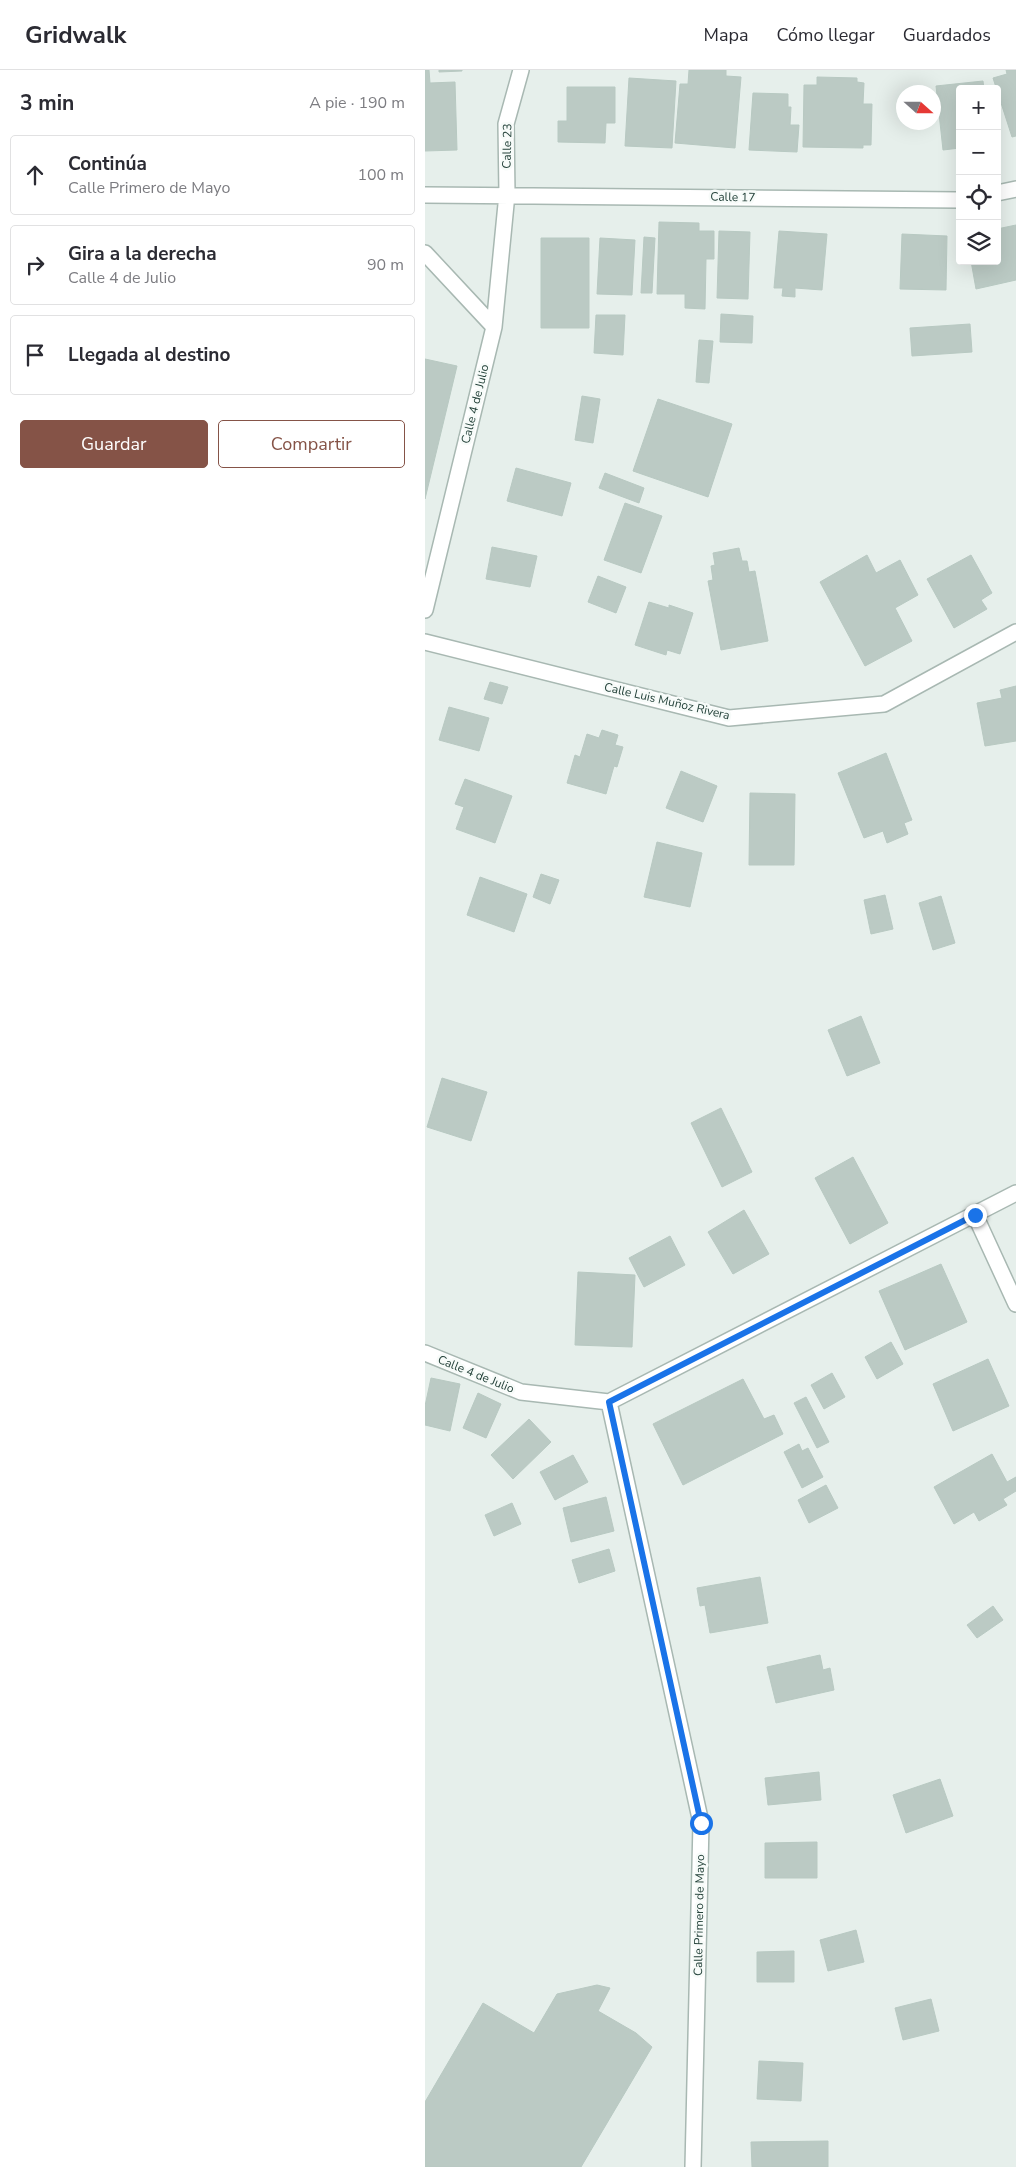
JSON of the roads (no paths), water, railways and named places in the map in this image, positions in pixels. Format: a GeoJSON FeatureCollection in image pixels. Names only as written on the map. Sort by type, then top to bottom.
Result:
{"type":"FeatureCollection","features":[{"type":"Feature","properties":{"kind":"street","name":"Calle 23"},"geometry":{"type":"LineString","coordinates":[[507,194],[506,124],[521,70]]}},
{"type":"Feature","properties":{"kind":"street"},"geometry":{"type":"LineString","coordinates":[[1001,192],[1016,189]]}},
{"type":"Feature","properties":{"kind":"street","name":"Calle 17"},"geometry":{"type":"LineString","coordinates":[[425,195],[507,194],[956,200]]}},
{"type":"Feature","properties":{"kind":"street","name":"Calle 4 de Julio"},"geometry":{"type":"LineString","coordinates":[[425,610],[494,327],[507,194]]}},
{"type":"Feature","properties":{"kind":"street"},"geometry":{"type":"LineString","coordinates":[[425,253],[494,327]]}},
{"type":"Feature","properties":{"kind":"street","name":"Calle Luis Muñoz Rivera"},"geometry":{"type":"LineString","coordinates":[[425,642],[729,718],[884,704],[1016,632]]}},
{"type":"Feature","properties":{"kind":"street"},"geometry":{"type":"LineString","coordinates":[[609,1402],[1016,1193]]}},
{"type":"Feature","properties":{"kind":"street"},"geometry":{"type":"LineString","coordinates":[[975,1215],[1016,1304]]}},
{"type":"Feature","properties":{"kind":"street","name":"Calle 4 de Julio"},"geometry":{"type":"LineString","coordinates":[[425,1353],[521,1392],[609,1402]]}},
{"type":"Feature","properties":{"kind":"street","name":"Calle Primero de Mayo"},"geometry":{"type":"LineString","coordinates":[[609,1402],[701,1823],[693,2167]]}}]}
